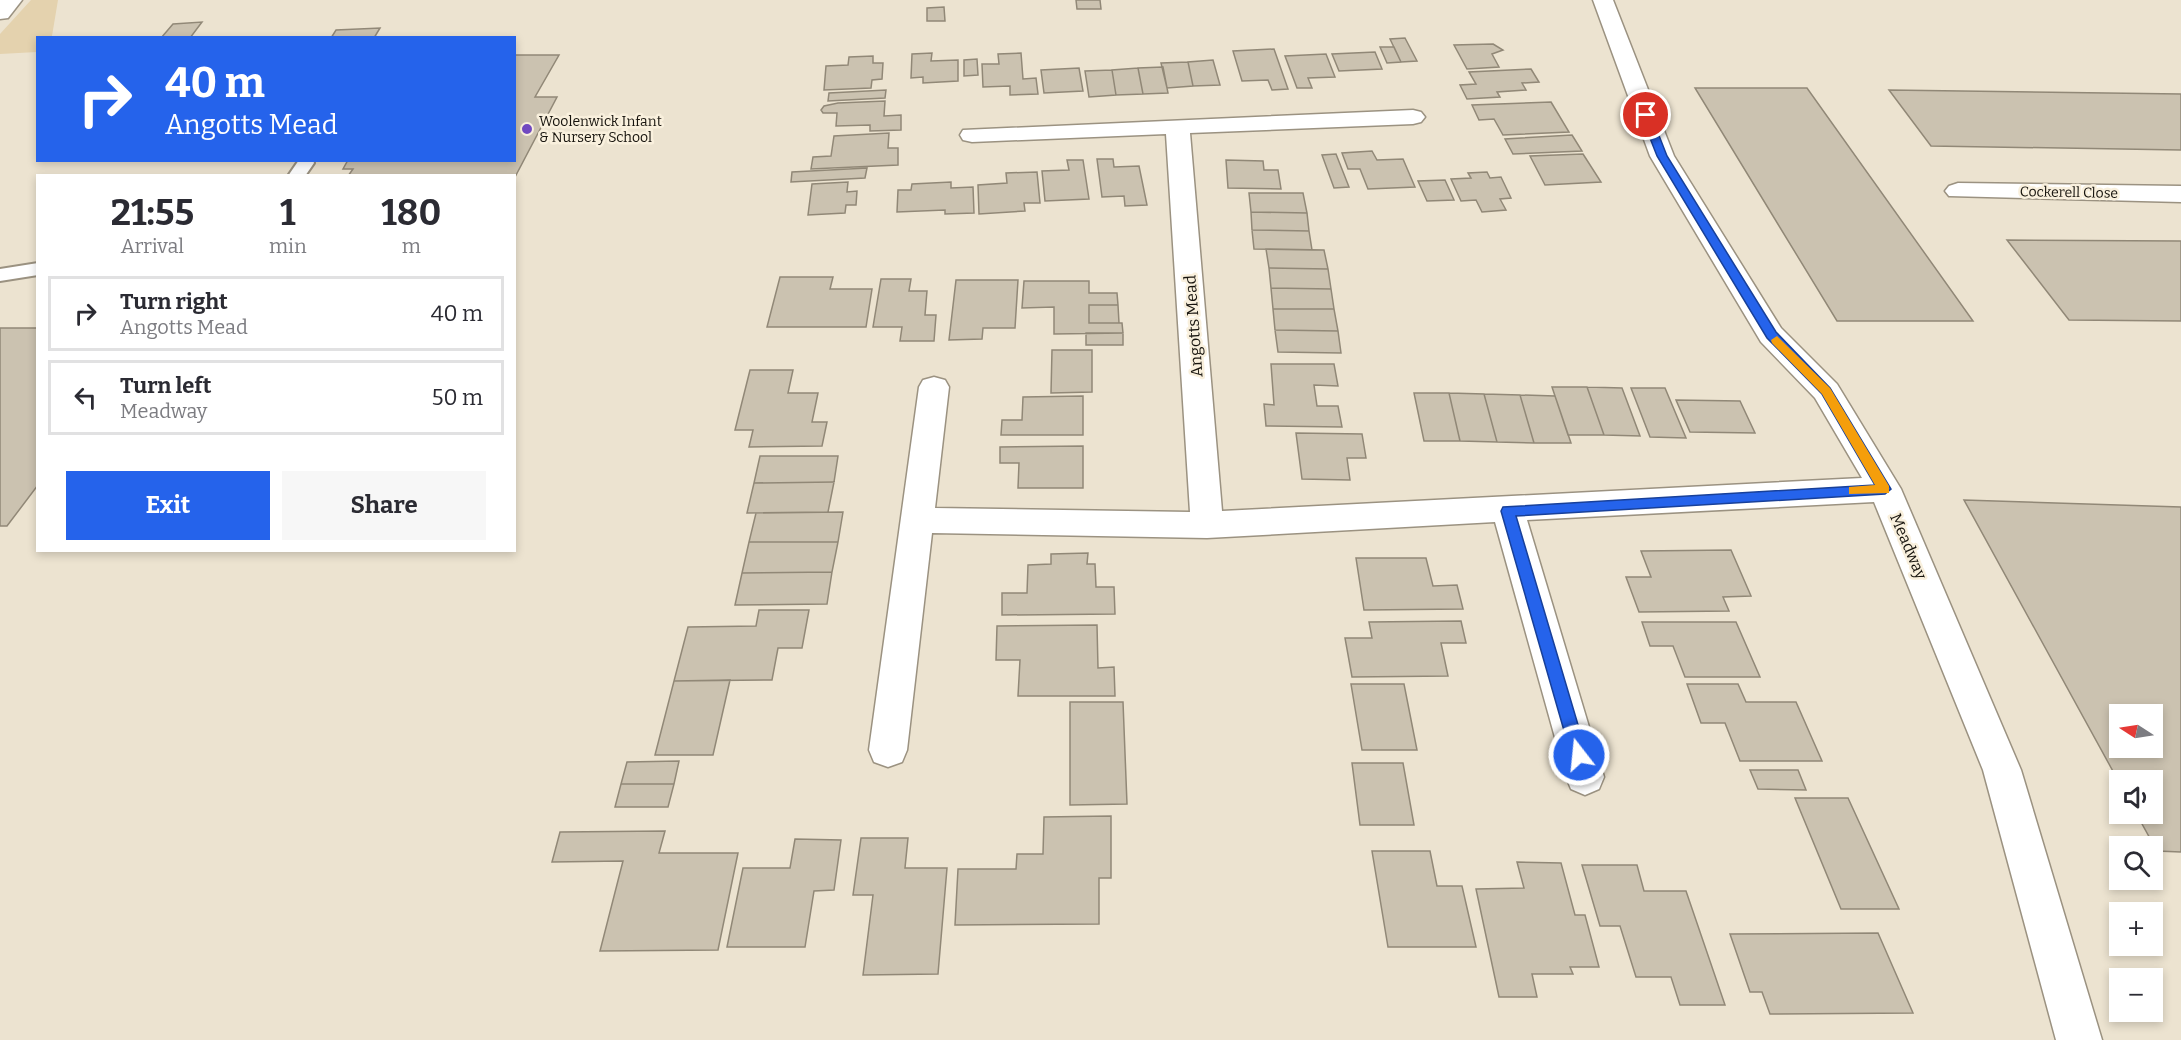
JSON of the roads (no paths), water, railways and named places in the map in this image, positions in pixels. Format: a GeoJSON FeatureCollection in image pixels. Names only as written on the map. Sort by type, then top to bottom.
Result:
{"type":"FeatureCollection","features":[{"type":"Feature","properties":{"kind":"street"},"geometry":{"type":"LineString","coordinates":[[0,13],[12,0]]}},
{"type":"Feature","properties":{"kind":"street","name":"Meadway"},"geometry":{"type":"LineString","coordinates":[[1604,0],[1662,156],[1771,335],[1826,391],[1885,489],[2002,770],[2079,1040]]}},
{"type":"Feature","properties":{"kind":"street"},"geometry":{"type":"LineString","coordinates":[[972,135],[1413,117]]}},
{"type":"Feature","properties":{"kind":"street","name":"Angotts Mead"},"geometry":{"type":"LineString","coordinates":[[1177,126],[1208,525]]}},
{"type":"Feature","properties":{"kind":"street","name":"Cockerell Close"},"geometry":{"type":"LineString","coordinates":[[1958,191],[2181,194]]}},
{"type":"Feature","properties":{"kind":"street"},"geometry":{"type":"LineString","coordinates":[[888,750],[934,387]]}},
{"type":"Feature","properties":{"kind":"street"},"geometry":{"type":"LineString","coordinates":[[917,520],[1208,525],[1508,511],[1885,489]]}},
{"type":"Feature","properties":{"kind":"street"},"geometry":{"type":"LineString","coordinates":[[1508,511],[1586,777]]}},
{"type":"Feature","properties":{"kind":"lane"},"geometry":{"type":"LineString","coordinates":[[0,275],[36,269]]}},
{"type":"Feature","properties":{"kind":"place","name":"Woolenwick Infant & Nursery School"},"geometry":{"type":"Point","coordinates":[527,129]}}]}
